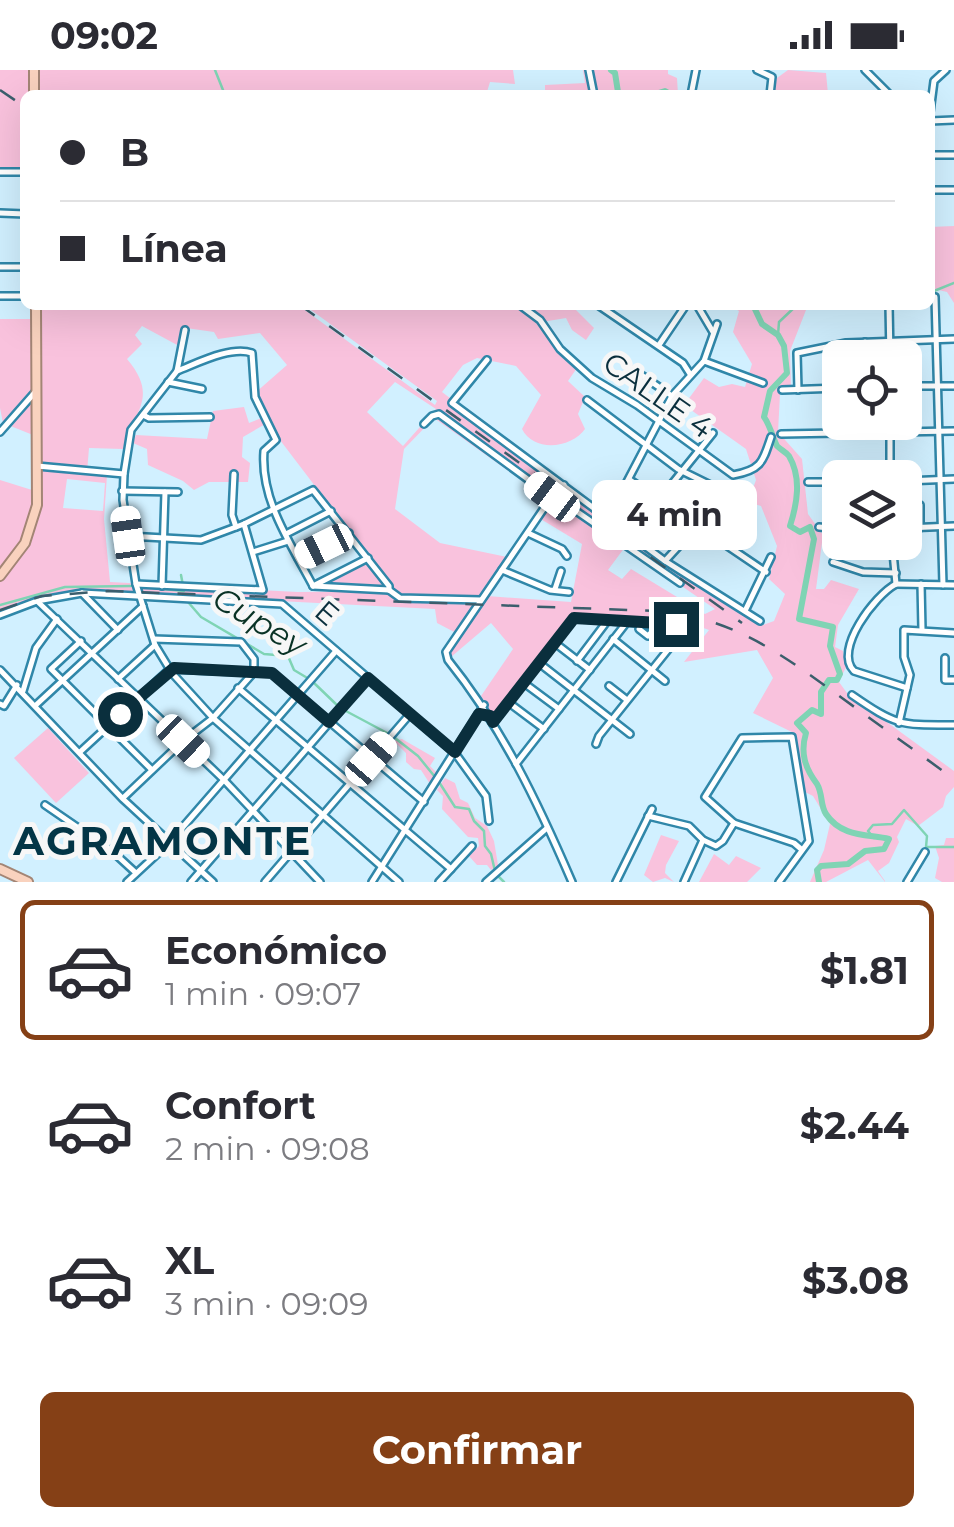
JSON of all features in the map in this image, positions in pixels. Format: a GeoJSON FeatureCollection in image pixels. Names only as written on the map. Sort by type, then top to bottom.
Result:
{"type":"FeatureCollection","features":[{"type":"Feature","properties":{"kind":"main road"},"geometry":{"type":"LineString","coordinates":[[0,576],[31,531],[37,506],[36,310]]}},
{"type":"Feature","properties":{"kind":"main road"},"geometry":{"type":"LineString","coordinates":[[0,868],[28,882]]}},
{"type":"Feature","properties":{"kind":"street"},"geometry":{"type":"LineString","coordinates":[[756,70],[772,76],[771,90]]}},
{"type":"Feature","properties":{"kind":"street"},"geometry":{"type":"LineString","coordinates":[[933,90],[934,82],[946,70]]}},
{"type":"Feature","properties":{"kind":"street"},"geometry":{"type":"LineString","coordinates":[[867,71],[885,90]]}},
{"type":"Feature","properties":{"kind":"street","name":"CALLE 4"},"geometry":{"type":"LineString","coordinates":[[527,310],[592,378],[733,474],[741,474],[766,460],[771,437]]}},
{"type":"Feature","properties":{"kind":"street"},"geometry":{"type":"LineString","coordinates":[[606,310],[684,363],[691,375]]}},
{"type":"Feature","properties":{"kind":"street"},"geometry":{"type":"LineString","coordinates":[[659,345],[683,310]]}},
{"type":"Feature","properties":{"kind":"street"},"geometry":{"type":"LineString","coordinates":[[700,310],[714,332]]}},
{"type":"Feature","properties":{"kind":"street"},"geometry":{"type":"LineString","coordinates":[[889,310],[890,340]]}},
{"type":"Feature","properties":{"kind":"street"},"geometry":{"type":"LineString","coordinates":[[934,310],[942,585]]}},
{"type":"Feature","properties":{"kind":"street"},"geometry":{"type":"LineString","coordinates":[[608,518],[672,396],[704,361],[718,324]]}},
{"type":"Feature","properties":{"kind":"street"},"geometry":{"type":"LineString","coordinates":[[185,330],[177,371],[128,441],[122,491],[136,584],[154,642],[170,669],[213,718],[398,882]]}},
{"type":"Feature","properties":{"kind":"street"},"geometry":{"type":"LineString","coordinates":[[922,340],[954,340]]}},
{"type":"Feature","properties":{"kind":"street"},"geometry":{"type":"LineString","coordinates":[[177,371],[230,353],[245,350],[252,354],[255,397],[276,440],[264,450],[263,464],[273,509],[313,586]]}},
{"type":"Feature","properties":{"kind":"street"},"geometry":{"type":"LineString","coordinates":[[798,390],[797,354],[822,350]]}},
{"type":"Feature","properties":{"kind":"street"},"geometry":{"type":"LineString","coordinates":[[487,360],[452,402],[665,562],[760,622]]}},
{"type":"Feature","properties":{"kind":"street"},"geometry":{"type":"LineString","coordinates":[[704,361],[763,384]]}},
{"type":"Feature","properties":{"kind":"street"},"geometry":{"type":"LineString","coordinates":[[634,370],[672,396]]}},
{"type":"Feature","properties":{"kind":"street"},"geometry":{"type":"LineString","coordinates":[[168,382],[202,389]]}},
{"type":"Feature","properties":{"kind":"street"},"geometry":{"type":"LineString","coordinates":[[922,386],[954,386]]}},
{"type":"Feature","properties":{"kind":"street"},"geometry":{"type":"LineString","coordinates":[[782,390],[822,389]]}},
{"type":"Feature","properties":{"kind":"street"},"geometry":{"type":"LineString","coordinates":[[1,430],[38,390]]}},
{"type":"Feature","properties":{"kind":"street"},"geometry":{"type":"LineString","coordinates":[[587,400],[647,448],[751,505]]}},
{"type":"Feature","properties":{"kind":"street"},"geometry":{"type":"LineString","coordinates":[[0,414],[1,430]]}},
{"type":"Feature","properties":{"kind":"street"},"geometry":{"type":"LineString","coordinates":[[424,424],[439,414],[680,583]]}},
{"type":"Feature","properties":{"kind":"street"},"geometry":{"type":"LineString","coordinates":[[143,415],[210,417]]}},
{"type":"Feature","properties":{"kind":"street"},"geometry":{"type":"LineString","coordinates":[[922,432],[954,431]]}},
{"type":"Feature","properties":{"kind":"street"},"geometry":{"type":"LineString","coordinates":[[659,500],[713,433]]}},
{"type":"Feature","properties":{"kind":"street"},"geometry":{"type":"LineString","coordinates":[[781,434],[822,433]]}},
{"type":"Feature","properties":{"kind":"street"},"geometry":{"type":"LineString","coordinates":[[38,466],[124,474]]}},
{"type":"Feature","properties":{"kind":"street"},"geometry":{"type":"LineString","coordinates":[[234,474],[232,515],[236,528]]}},
{"type":"Feature","properties":{"kind":"street"},"geometry":{"type":"LineString","coordinates":[[922,480],[954,478]]}},
{"type":"Feature","properties":{"kind":"street"},"geometry":{"type":"LineString","coordinates":[[630,480],[766,572]]}},
{"type":"Feature","properties":{"kind":"street"},"geometry":{"type":"LineString","coordinates":[[808,482],[822,482]]}},
{"type":"Feature","properties":{"kind":"street"},"geometry":{"type":"LineString","coordinates":[[564,486],[553,496],[446,652],[484,706],[516,764],[572,882]]}},
{"type":"Feature","properties":{"kind":"street"},"geometry":{"type":"LineString","coordinates":[[128,536],[201,540],[236,528],[313,490],[350,533],[390,586],[389,590]]}},
{"type":"Feature","properties":{"kind":"street"},"geometry":{"type":"LineString","coordinates":[[122,491],[178,492]]}},
{"type":"Feature","properties":{"kind":"street"},"geometry":{"type":"LineString","coordinates":[[162,586],[165,492]]}},
{"type":"Feature","properties":{"kind":"street"},"geometry":{"type":"LineString","coordinates":[[665,562],[726,494]]}},
{"type":"Feature","properties":{"kind":"street"},"geometry":{"type":"LineString","coordinates":[[252,552],[331,511]]}},
{"type":"Feature","properties":{"kind":"street"},"geometry":{"type":"LineString","coordinates":[[136,584],[262,590],[244,524]]}},
{"type":"Feature","properties":{"kind":"street"},"geometry":{"type":"LineString","coordinates":[[922,528],[954,526]]}},
{"type":"Feature","properties":{"kind":"street"},"geometry":{"type":"LineString","coordinates":[[298,558],[350,533]]}},
{"type":"Feature","properties":{"kind":"street"},"geometry":{"type":"LineString","coordinates":[[528,533],[562,549],[567,556]]}},
{"type":"Feature","properties":{"kind":"street"},"geometry":{"type":"LineString","coordinates":[[313,586],[368,558]]}},
{"type":"Feature","properties":{"kind":"street"},"geometry":{"type":"LineString","coordinates":[[746,611],[771,558]]}},
{"type":"Feature","properties":{"kind":"street"},"geometry":{"type":"LineString","coordinates":[[894,560],[896,584]]}},
{"type":"Feature","properties":{"kind":"street"},"geometry":{"type":"LineString","coordinates":[[833,562],[863,572],[896,573]]}},
{"type":"Feature","properties":{"kind":"street"},"geometry":{"type":"LineString","coordinates":[[502,570],[550,590],[568,592]]}},
{"type":"Feature","properties":{"kind":"street"},"geometry":{"type":"LineString","coordinates":[[555,588],[560,571]]}},
{"type":"Feature","properties":{"kind":"street"},"geometry":{"type":"LineString","coordinates":[[907,688],[848,666],[846,654],[852,637],[879,599],[896,584],[954,585]]}},
{"type":"Feature","properties":{"kind":"street"},"geometry":{"type":"LineString","coordinates":[[921,584],[922,630]]}},
{"type":"Feature","properties":{"kind":"street"},"geometry":{"type":"LineString","coordinates":[[313,586],[389,590],[400,598],[481,600]]}},
{"type":"Feature","properties":{"kind":"street"},"geometry":{"type":"LineString","coordinates":[[82,593],[118,630]]}},
{"type":"Feature","properties":{"kind":"street","name":"E"},"geometry":{"type":"LineString","coordinates":[[0,615],[37,600],[82,593],[282,604],[455,752],[486,796],[489,821]]}},
{"type":"Feature","properties":{"kind":"street"},"geometry":{"type":"LineString","coordinates":[[37,600],[224,780],[320,882]]}},
{"type":"Feature","properties":{"kind":"street"},"geometry":{"type":"LineString","coordinates":[[36,705],[143,606]]}},
{"type":"Feature","properties":{"kind":"street"},"geometry":{"type":"LineString","coordinates":[[491,719],[574,618],[699,628]]}},
{"type":"Feature","properties":{"kind":"street"},"geometry":{"type":"LineString","coordinates":[[0,704],[4,706],[20,688],[36,648],[58,619]]}},
{"type":"Feature","properties":{"kind":"street"},"geometry":{"type":"LineString","coordinates":[[578,660],[608,620]]}},
{"type":"Feature","properties":{"kind":"street"},"geometry":{"type":"LineString","coordinates":[[516,764],[627,622]]}},
{"type":"Feature","properties":{"kind":"street"},"geometry":{"type":"LineString","coordinates":[[640,629],[648,636],[660,623]]}},
{"type":"Feature","properties":{"kind":"street"},"geometry":{"type":"LineString","coordinates":[[596,744],[687,626]]}},
{"type":"Feature","properties":{"kind":"street"},"geometry":{"type":"LineString","coordinates":[[899,723],[910,675],[904,657],[904,630],[954,634]]}},
{"type":"Feature","properties":{"kind":"street"},"geometry":{"type":"LineString","coordinates":[[613,639],[665,680]]}},
{"type":"Feature","properties":{"kind":"street"},"geometry":{"type":"LineString","coordinates":[[81,642],[51,669],[152,770]]}},
{"type":"Feature","properties":{"kind":"street"},"geometry":{"type":"LineString","coordinates":[[118,679],[154,642],[241,642],[254,660],[254,672],[213,718],[122,798]]}},
{"type":"Feature","properties":{"kind":"street"},"geometry":{"type":"LineString","coordinates":[[554,644],[590,670]]}},
{"type":"Feature","properties":{"kind":"street"},"geometry":{"type":"LineString","coordinates":[[132,877],[168,843],[336,650]]}},
{"type":"Feature","properties":{"kind":"street"},"geometry":{"type":"LineString","coordinates":[[945,658],[944,680],[954,680]]}},
{"type":"Feature","properties":{"kind":"street"},"geometry":{"type":"LineString","coordinates":[[539,663],[630,734]]}},
{"type":"Feature","properties":{"kind":"street"},"geometry":{"type":"LineString","coordinates":[[80,752],[170,669],[272,673],[424,802]]}},
{"type":"Feature","properties":{"kind":"street"},"geometry":{"type":"LineString","coordinates":[[0,670],[122,798],[213,882]]}},
{"type":"Feature","properties":{"kind":"street"},"geometry":{"type":"LineString","coordinates":[[192,882],[368,678]]}},
{"type":"Feature","properties":{"kind":"street"},"geometry":{"type":"LineString","coordinates":[[524,682],[560,710]]}},
{"type":"Feature","properties":{"kind":"street"},"geometry":{"type":"LineString","coordinates":[[610,686],[627,701]]}},
{"type":"Feature","properties":{"kind":"street"},"geometry":{"type":"LineString","coordinates":[[238,688],[451,869]]}},
{"type":"Feature","properties":{"kind":"street"},"geometry":{"type":"LineString","coordinates":[[852,695],[887,720],[954,725]]}},
{"type":"Feature","properties":{"kind":"street"},"geometry":{"type":"LineString","coordinates":[[508,702],[544,729]]}},
{"type":"Feature","properties":{"kind":"street"},"geometry":{"type":"LineString","coordinates":[[372,882],[484,706]]}},
{"type":"Feature","properties":{"kind":"street"},"geometry":{"type":"LineString","coordinates":[[265,882],[410,714]]}},
{"type":"Feature","properties":{"kind":"street"},"geometry":{"type":"LineString","coordinates":[[479,714],[491,719]]}},
{"type":"Feature","properties":{"kind":"street"},"geometry":{"type":"LineString","coordinates":[[779,882],[809,841],[792,737],[742,738],[705,797],[734,823],[794,843],[801,849]]}},
{"type":"Feature","properties":{"kind":"street"},"geometry":{"type":"LineString","coordinates":[[44,805],[112,850],[140,882]]}},
{"type":"Feature","properties":{"kind":"street"},"geometry":{"type":"LineString","coordinates":[[616,882],[650,813],[688,826],[703,840],[720,845],[734,823]]}},
{"type":"Feature","properties":{"kind":"street"},"geometry":{"type":"LineString","coordinates":[[486,882],[548,828]]}},
{"type":"Feature","properties":{"kind":"street"},"geometry":{"type":"LineString","coordinates":[[684,882],[703,840]]}},
{"type":"Feature","properties":{"kind":"street"},"geometry":{"type":"LineString","coordinates":[[439,882],[472,846]]}},
{"type":"Feature","properties":{"kind":"street"},"geometry":{"type":"LineString","coordinates":[[907,882],[925,852]]}},
{"type":"Feature","properties":{"kind":"shaded area"},"geometry":{"type":"Polygon","coordinates":[[[0,70],[513,70],[515,84],[490,82],[488,90],[20,90],[20,168],[0,167],[0,70]]]}},
{"type":"Feature","properties":{"kind":"shaded area"},"geometry":{"type":"Polygon","coordinates":[[[583,70],[668,70],[677,78],[678,90],[545,90],[545,85],[585,83],[583,70]]]}},
{"type":"Feature","properties":{"kind":"shaded area"},"geometry":{"type":"Polygon","coordinates":[[[788,70],[826,73],[828,90],[774,90],[777,78],[788,70]]]}},
{"type":"Feature","properties":{"kind":"shaded area"},"geometry":{"type":"Polygon","coordinates":[[[954,226],[954,303],[947,292],[935,289],[935,227],[954,226]]]}},
{"type":"Feature","properties":{"kind":"shaded area"},"geometry":{"type":"Polygon","coordinates":[[[34,310],[305,310],[435,405],[437,401],[311,310],[521,310],[577,368],[568,381],[585,397],[578,414],[585,429],[563,444],[544,445],[528,437],[522,429],[541,395],[516,366],[477,358],[463,365],[442,392],[665,561],[763,625],[774,621],[785,594],[769,579],[777,546],[761,506],[748,502],[756,480],[746,449],[684,405],[704,378],[719,387],[745,387],[752,364],[733,332],[737,310],[806,310],[790,351],[791,389],[780,394],[778,432],[802,459],[808,514],[822,534],[816,589],[824,589],[831,580],[859,589],[838,625],[835,647],[843,651],[846,667],[839,682],[847,693],[954,771],[954,787],[943,807],[918,826],[906,819],[889,863],[878,871],[885,882],[868,860],[826,882],[810,882],[830,824],[813,796],[805,792],[796,734],[753,713],[773,678],[757,650],[684,662],[709,630],[681,620],[574,613],[494,718],[481,696],[513,649],[491,623],[451,657],[460,635],[437,623],[435,609],[143,594],[58,596],[0,615],[0,480],[32,490],[33,435],[3,423],[0,319],[33,319],[34,310]],[[142,326],[135,335],[142,344],[127,359],[142,384],[143,395],[123,449],[89,448],[87,472],[107,475],[104,519],[110,582],[298,592],[395,591],[267,423],[243,437],[242,457],[250,463],[248,482],[209,482],[194,490],[148,465],[147,449],[133,443],[136,435],[207,439],[213,411],[244,407],[249,423],[264,417],[255,393],[287,365],[260,333],[218,339],[214,332],[186,328],[179,346],[142,326]],[[395,382],[367,412],[403,446],[436,409],[395,382]],[[434,418],[404,449],[395,509],[440,543],[507,557],[545,497],[434,418]],[[67,479],[63,508],[103,511],[105,483],[67,479]],[[539,518],[487,596],[571,602],[582,544],[539,518]],[[625,547],[608,570],[622,579],[631,569],[705,614],[715,609],[625,547]]]}},
{"type":"Feature","properties":{"kind":"shaded area"},"geometry":{"type":"Polygon","coordinates":[[[529,310],[576,310],[594,328],[586,340],[572,330],[566,318],[542,322],[529,310]]]}},
{"type":"Feature","properties":{"kind":"shaded area"},"geometry":{"type":"Polygon","coordinates":[[[365,563],[385,587],[321,584],[365,563]]]}},
{"type":"Feature","properties":{"kind":"shaded area"},"geometry":{"type":"Polygon","coordinates":[[[48,728],[89,773],[56,803],[14,758],[48,728]]]}},
{"type":"Feature","properties":{"kind":"shaded area"},"geometry":{"type":"Polygon","coordinates":[[[402,739],[435,758],[430,766],[437,773],[430,784],[421,770],[406,762],[406,753],[394,741],[402,739]]]}},
{"type":"Feature","properties":{"kind":"shaded area"},"geometry":{"type":"Polygon","coordinates":[[[445,778],[455,783],[460,799],[487,826],[498,865],[491,870],[487,865],[477,865],[469,856],[479,846],[478,838],[468,837],[442,809],[443,796],[437,790],[445,778]]]}},
{"type":"Feature","properties":{"kind":"shaded area"},"geometry":{"type":"Polygon","coordinates":[[[661,835],[679,841],[665,873],[674,882],[665,878],[653,882],[644,875],[661,835]]]}},
{"type":"Feature","properties":{"kind":"shaded area"},"geometry":{"type":"Polygon","coordinates":[[[946,838],[954,838],[954,882],[935,878],[939,858],[935,846],[944,845],[946,838]]]}},
{"type":"Feature","properties":{"kind":"shaded area"},"geometry":{"type":"Polygon","coordinates":[[[714,854],[729,865],[736,856],[761,868],[747,882],[699,882],[714,854]]]}},
{"type":"Feature","properties":{"kind":"waterway"},"geometry":{"type":"LineString","coordinates":[[215,70],[223,90]]}},
{"type":"Feature","properties":{"kind":"waterway"},"geometry":{"type":"LineString","coordinates":[[611,70],[618,90]]}},
{"type":"Feature","properties":{"kind":"waterway"},"geometry":{"type":"LineString","coordinates":[[935,291],[954,283]]}},
{"type":"Feature","properties":{"kind":"waterway"},"geometry":{"type":"LineString","coordinates":[[755,310],[762,324],[778,335],[784,346],[787,373],[770,391],[764,417],[777,446],[789,456],[796,473],[796,500],[790,526],[800,532],[810,527],[814,539],[799,619],[833,627],[830,646],[840,674],[837,680],[829,680],[821,692],[821,714],[812,710],[797,723],[806,733],[805,760],[832,822],[856,834],[889,839],[884,849],[865,851],[848,864],[821,866],[817,870],[819,882]]}},
{"type":"Feature","properties":{"kind":"waterway"},"geometry":{"type":"LineString","coordinates":[[778,335],[779,322],[792,310]]}},
{"type":"Feature","properties":{"kind":"waterway"},"geometry":{"type":"LineString","coordinates":[[142,587],[184,591],[181,575]]}},
{"type":"Feature","properties":{"kind":"waterway"},"geometry":{"type":"LineString","coordinates":[[0,605],[65,587],[131,586]]}},
{"type":"Feature","properties":{"kind":"waterway","name":"Cupey"},"geometry":{"type":"LineString","coordinates":[[188,602],[201,617],[264,654],[288,656],[294,670],[309,679]]}},
{"type":"Feature","properties":{"kind":"waterway","name":"Cupey"},"geometry":{"type":"LineString","coordinates":[[313,682],[339,707]]}},
{"type":"Feature","properties":{"kind":"waterway","name":"Cupey"},"geometry":{"type":"LineString","coordinates":[[344,710],[389,734]]}},
{"type":"Feature","properties":{"kind":"waterway","name":"Cupey"},"geometry":{"type":"LineString","coordinates":[[395,738],[418,756],[435,777]]}},
{"type":"Feature","properties":{"kind":"waterway","name":"Cupey"},"geometry":{"type":"LineString","coordinates":[[439,782],[455,807],[469,809],[484,831],[485,846],[495,871]]}},
{"type":"Feature","properties":{"kind":"waterway"},"geometry":{"type":"LineString","coordinates":[[874,838],[868,831],[873,825],[892,824],[904,810],[927,836],[926,847],[954,847]]}},
{"type":"Feature","properties":{"kind":"waterway","name":"Cupey"},"geometry":{"type":"LineString","coordinates":[[498,876],[504,882]]}},
{"type":"Feature","properties":{"kind":"railway"},"geometry":{"type":"LineString","coordinates":[[0,90],[20,104]]}},
{"type":"Feature","properties":{"kind":"railway"},"geometry":{"type":"LineString","coordinates":[[307,310],[742,623]]}},
{"type":"Feature","properties":{"kind":"railway"},"geometry":{"type":"LineString","coordinates":[[0,610],[42,596],[108,591],[684,615],[733,630],[777,653],[954,779]]}},
{"type":"Feature","properties":{"kind":"district","name":"AGRAMONTE"},"geometry":{"type":"Point","coordinates":[163,840]}},
{"type":"Feature","properties":{"kind":"route"},"geometry":{"type":"LineString","coordinates":[[120,714],[174,668],[272,673],[329,722],[368,678],[455,752],[479,714],[484,712],[493,722],[574,618],[676,624]]}}]}
